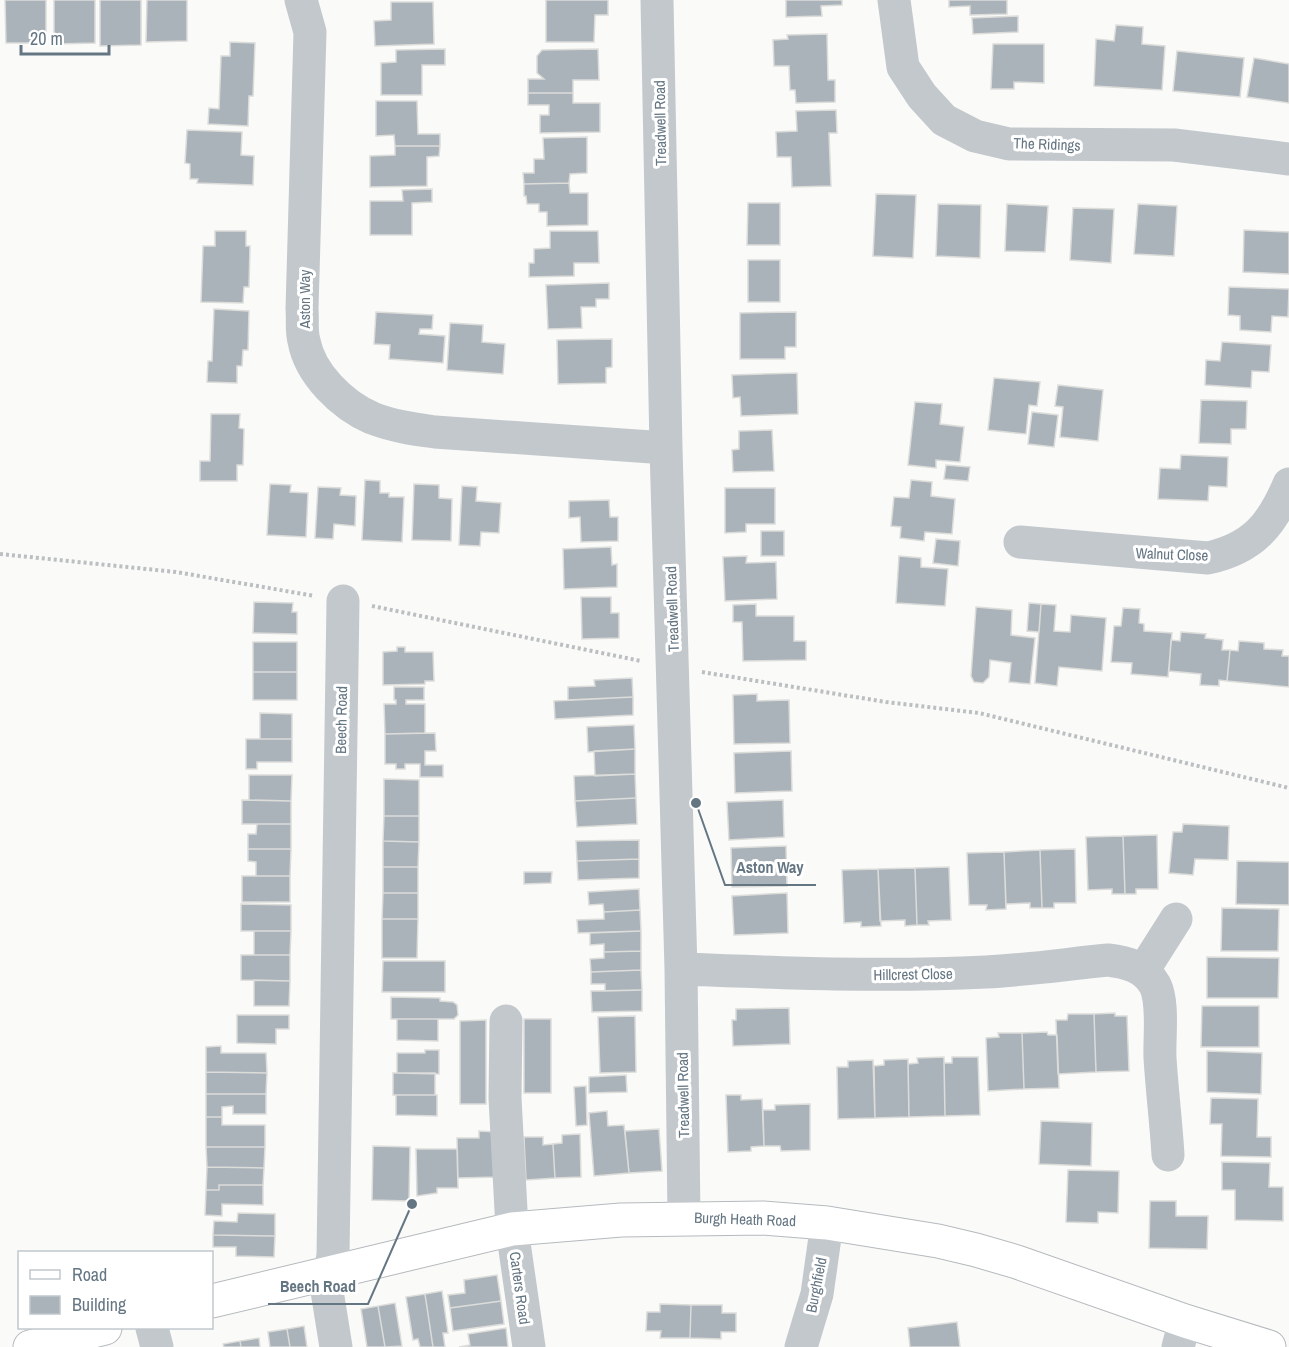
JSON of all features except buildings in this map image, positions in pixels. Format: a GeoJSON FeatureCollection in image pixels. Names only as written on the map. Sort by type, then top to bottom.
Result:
{"type":"FeatureCollection","features":[{"type":"Feature","properties":{"kind":"main road","name":"Burgh Heath Road"},"geometry":{"type":"LineString","coordinates":[[213,1301],[512,1229],[621,1220],[762,1218],[826,1223],[938,1241],[976,1250],[1027,1266],[1182,1334],[1269,1347]]}},
{"type":"Feature","properties":{"kind":"main road"},"geometry":{"type":"LineString","coordinates":[[30,1347],[101,1329]]}},
{"type":"Feature","properties":{"kind":"street","name":"Aston Way"},"geometry":{"type":"LineString","coordinates":[[301,0],[310,32],[302,309],[304,342],[317,372],[336,395],[371,418],[406,428],[666,448]]}},
{"type":"Feature","properties":{"kind":"street","name":"Treadwell Road"},"geometry":{"type":"LineString","coordinates":[[657,0],[666,448],[681,969],[684,1218]]}},
{"type":"Feature","properties":{"kind":"street","name":"The Ridings"},"geometry":{"type":"LineString","coordinates":[[894,0],[903,67],[922,96],[944,120],[975,136],[1009,144],[1174,145],[1289,159]]}},
{"type":"Feature","properties":{"kind":"street","name":"Walnut Close"},"geometry":{"type":"LineString","coordinates":[[1020,542],[1208,558],[1229,553],[1262,530],[1275,514],[1289,484]]}},
{"type":"Feature","properties":{"kind":"street","name":"Beech Road"},"geometry":{"type":"LineString","coordinates":[[336,1347],[327,1291],[332,1271],[343,601]]}},
{"type":"Feature","properties":{"kind":"street"},"geometry":{"type":"LineString","coordinates":[[1168,1155],[1160,1057],[1159,1004],[1155,985],[1143,971],[1176,919]]}},
{"type":"Feature","properties":{"kind":"street","name":"Hillcrest Close"},"geometry":{"type":"LineString","coordinates":[[681,969],[915,975],[988,972],[1108,960],[1125,962],[1143,971]]}},
{"type":"Feature","properties":{"kind":"street","name":"Carters Road"},"geometry":{"type":"LineString","coordinates":[[506,1021],[505,1098],[512,1229],[529,1347]]}},
{"type":"Feature","properties":{"kind":"street","name":"Burghfield"},"geometry":{"type":"LineString","coordinates":[[801,1347],[817,1294],[826,1223]]}},
{"type":"Feature","properties":{"kind":"street"},"geometry":{"type":"LineString","coordinates":[[152,1329],[157,1347]]}},
{"type":"Feature","properties":{"kind":"place","name":"Aston Way"},"geometry":{"type":"Point","coordinates":[696,803]}},
{"type":"Feature","properties":{"kind":"place","name":"Beech Road"},"geometry":{"type":"Point","coordinates":[412,1204]}}]}
